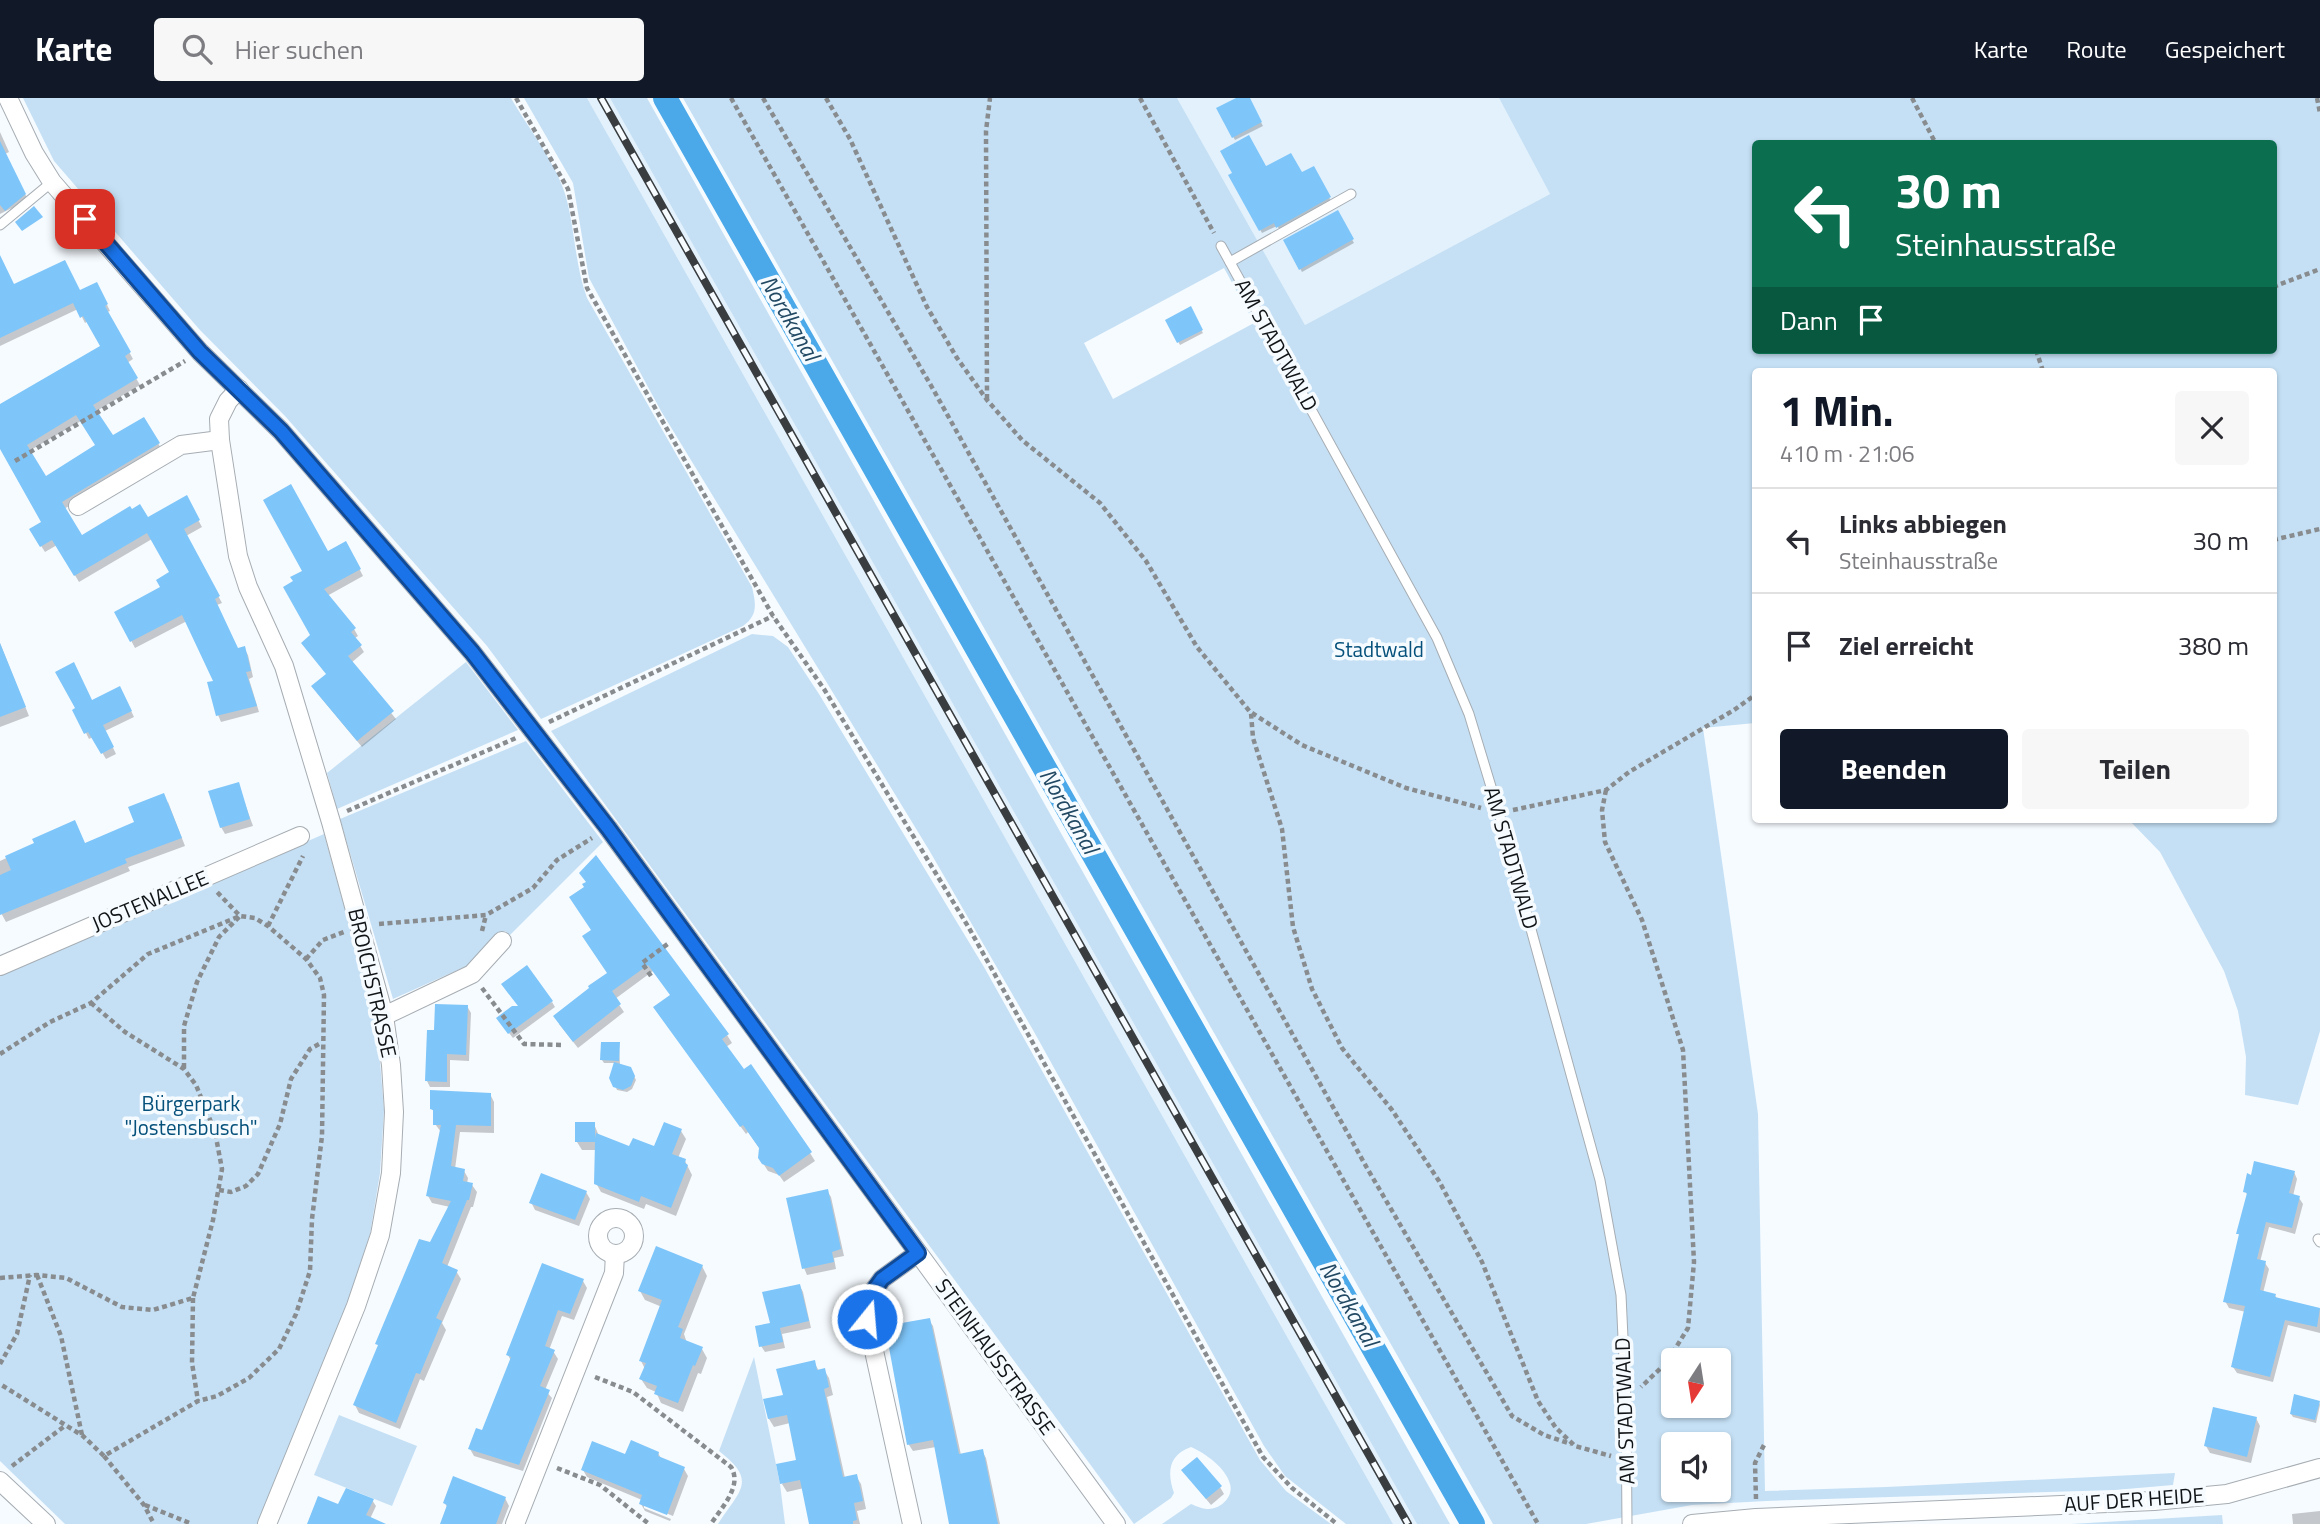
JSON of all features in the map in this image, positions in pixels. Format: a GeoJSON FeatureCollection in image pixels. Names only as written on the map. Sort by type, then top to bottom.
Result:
{"type":"FeatureCollection","features":[{"type":"Feature","properties":{"kind":"street","name":"STEINHAUSSTRASSE"},"geometry":{"type":"LineString","coordinates":[[8,98],[34,153],[52,182],[200,352],[281,431],[463,641],[533,730],[608,828],[1116,1524]]}},
{"type":"Feature","properties":{"kind":"street","name":"BROICHSTRASSE"},"geometry":{"type":"LineString","coordinates":[[239,389],[228,401],[219,419],[219,440],[239,556],[244,577],[284,666],[331,822],[384,1016],[394,1112],[391,1173],[380,1235],[356,1306],[267,1524]]}},
{"type":"Feature","properties":{"kind":"street"},"geometry":{"type":"LineString","coordinates":[[78,506],[181,445],[219,440]]}},
{"type":"Feature","properties":{"kind":"street","name":"JOSTENALLEE"},"geometry":{"type":"LineString","coordinates":[[0,966],[204,878],[303,845]]}},
{"type":"Feature","properties":{"kind":"street"},"geometry":{"type":"LineString","coordinates":[[384,1016],[472,974],[502,941]]}},
{"type":"Feature","properties":{"kind":"street"},"geometry":{"type":"LineString","coordinates":[[912,1524],[867,1319],[869,1297],[882,1279],[918,1253]]}},
{"type":"Feature","properties":{"kind":"street"},"geometry":{"type":"LineString","coordinates":[[515,1524],[614,1273],[615,1254]]}},
{"type":"Feature","properties":{"kind":"street","name":"AUF DER HEIDE"},"geometry":{"type":"LineString","coordinates":[[1692,1524],[1756,1518],[2154,1501],[2227,1494],[2320,1468]]}},
{"type":"Feature","properties":{"kind":"street"},"geometry":{"type":"LineString","coordinates":[[6,1474],[46,1524]]}},
{"type":"Feature","properties":{"kind":"lane"},"geometry":{"type":"LineString","coordinates":[[0,225],[52,182]]}},
{"type":"Feature","properties":{"kind":"lane"},"geometry":{"type":"LineString","coordinates":[[1230,262],[1351,194]]}},
{"type":"Feature","properties":{"kind":"lane","name":"AM STADTWALD"},"geometry":{"type":"LineString","coordinates":[[1221,246],[1437,638],[1469,714],[1600,1180],[1621,1295],[1628,1524]]}},
{"type":"Feature","properties":{"kind":"path"},"geometry":{"type":"LineString","coordinates":[[516,98],[568,189],[587,288],[773,617],[824,689],[968,928],[1263,1457],[1292,1488],[1337,1524]]}},
{"type":"Feature","properties":{"kind":"path"},"geometry":{"type":"LineString","coordinates":[[731,98],[1538,1524]]}},
{"type":"Feature","properties":{"kind":"path"},"geometry":{"type":"LineString","coordinates":[[763,98],[933,389],[1367,1168],[1512,1416],[1544,1435],[1627,1460]]}},
{"type":"Feature","properties":{"kind":"path"},"geometry":{"type":"LineString","coordinates":[[826,98],[850,139],[927,307],[957,358],[987,400],[1023,440],[1100,503],[1146,561],[1197,647],[1251,713],[1302,745],[1395,783],[1499,813],[1606,790],[1629,772],[1752,697]]}},
{"type":"Feature","properties":{"kind":"path"},"geometry":{"type":"LineString","coordinates":[[987,400],[986,131],[990,98]]}},
{"type":"Feature","properties":{"kind":"path"},"geometry":{"type":"LineString","coordinates":[[1140,98],[1221,246]]}},
{"type":"Feature","properties":{"kind":"path"},"geometry":{"type":"LineString","coordinates":[[1912,98],[1934,140]]}},
{"type":"Feature","properties":{"kind":"path"},"geometry":{"type":"LineString","coordinates":[[2317,98],[2320,113]]}},
{"type":"Feature","properties":{"kind":"path"},"geometry":{"type":"LineString","coordinates":[[2277,285],[2320,269]]}},
{"type":"Feature","properties":{"kind":"path"},"geometry":{"type":"LineString","coordinates":[[15,461],[200,352]]}},
{"type":"Feature","properties":{"kind":"path"},"geometry":{"type":"LineString","coordinates":[[2277,539],[2320,528]]}},
{"type":"Feature","properties":{"kind":"path"},"geometry":{"type":"LineString","coordinates":[[331,822],[344,813],[533,730],[773,617]]}},
{"type":"Feature","properties":{"kind":"path"},"geometry":{"type":"LineString","coordinates":[[1251,713],[1253,738],[1282,829],[1293,927],[1312,989],[1342,1048],[1392,1110],[1439,1181],[1482,1262],[1538,1401],[1556,1428],[1575,1446]]}},
{"type":"Feature","properties":{"kind":"path"},"geometry":{"type":"LineString","coordinates":[[1606,790],[1602,810],[1605,842],[1642,920],[1683,1050],[1694,1262],[1688,1328],[1667,1362],[1626,1402]]}},
{"type":"Feature","properties":{"kind":"path"},"geometry":{"type":"LineString","coordinates":[[306,959],[323,940],[359,926],[486,915],[533,888],[557,860],[608,828]]}},
{"type":"Feature","properties":{"kind":"path"},"geometry":{"type":"LineString","coordinates":[[268,926],[303,845]]}},
{"type":"Feature","properties":{"kind":"path"},"geometry":{"type":"LineString","coordinates":[[204,878],[240,916]]}},
{"type":"Feature","properties":{"kind":"path"},"geometry":{"type":"LineString","coordinates":[[184,1069],[184,1026],[197,982],[219,937],[240,916]]}},
{"type":"Feature","properties":{"kind":"path"},"geometry":{"type":"LineString","coordinates":[[0,1054],[50,1022],[90,1003],[148,954],[240,916],[255,918],[268,926],[306,959],[320,978],[324,995],[321,1043],[322,1136],[312,1219],[310,1271],[296,1314],[279,1349],[250,1378],[217,1396],[198,1401],[104,1456]]}},
{"type":"Feature","properties":{"kind":"path"},"geometry":{"type":"LineString","coordinates":[[652,976],[642,963],[684,932]]}},
{"type":"Feature","properties":{"kind":"path"},"geometry":{"type":"LineString","coordinates":[[472,974],[524,1044],[563,1045]]}},
{"type":"Feature","properties":{"kind":"path"},"geometry":{"type":"LineString","coordinates":[[90,1003],[125,1032],[184,1069],[196,1085],[215,1132],[222,1168],[193,1298],[192,1363],[198,1401]]}},
{"type":"Feature","properties":{"kind":"path"},"geometry":{"type":"LineString","coordinates":[[219,1190],[231,1192],[246,1186],[258,1174],[280,1124],[291,1079],[310,1049],[321,1043]]}},
{"type":"Feature","properties":{"kind":"path"},"geometry":{"type":"LineString","coordinates":[[0,1364],[17,1334],[30,1275]]}},
{"type":"Feature","properties":{"kind":"path"},"geometry":{"type":"LineString","coordinates":[[0,1278],[37,1275],[66,1278],[122,1307],[153,1310],[193,1298]]}},
{"type":"Feature","properties":{"kind":"path"},"geometry":{"type":"LineString","coordinates":[[37,1275],[61,1336],[83,1436]]}},
{"type":"Feature","properties":{"kind":"path"},"geometry":{"type":"LineString","coordinates":[[577,1370],[633,1392],[731,1467],[736,1475],[736,1484],[711,1524]]}},
{"type":"Feature","properties":{"kind":"path"},"geometry":{"type":"LineString","coordinates":[[0,1384],[83,1436],[104,1456],[144,1505],[154,1524]]}},
{"type":"Feature","properties":{"kind":"path"},"geometry":{"type":"LineString","coordinates":[[6,1474],[66,1425]]}},
{"type":"Feature","properties":{"kind":"path"},"geometry":{"type":"LineString","coordinates":[[1756,1518],[1755,1463],[1764,1445]]}},
{"type":"Feature","properties":{"kind":"path"},"geometry":{"type":"LineString","coordinates":[[540,1462],[600,1485],[649,1524]]}},
{"type":"Feature","properties":{"kind":"path"},"geometry":{"type":"LineString","coordinates":[[144,1505],[191,1524]]}},
{"type":"Feature","properties":{"kind":"shaded area"},"geometry":{"type":"Polygon","coordinates":[[[587,98],[610,98],[1417,1524],[1393,1524],[587,98]]]}},
{"type":"Feature","properties":{"kind":"shaded area"},"geometry":{"type":"Polygon","coordinates":[[[1177,98],[1499,98],[1550,194],[1305,325],[1177,98]]]}},
{"type":"Feature","properties":{"kind":"green space"},"geometry":{"type":"Polygon","coordinates":[[[23,98],[511,98],[562,185],[587,298],[752,587],[755,604],[751,618],[743,626],[541,719],[487,646],[285,416],[199,329],[54,161],[23,98]]]}},
{"type":"Feature","properties":{"kind":"green space"},"geometry":{"type":"Polygon","coordinates":[[[524,98],[587,98],[1393,1524],[1346,1524],[1285,1476],[1264,1446],[1033,1030],[929,850],[661,411],[589,278],[573,183],[524,98]]]}},
{"type":"Feature","properties":{"kind":"green space"},"geometry":{"type":"Polygon","coordinates":[[[610,98],[647,98],[1450,1524],[1417,1524],[610,98]]]}},
{"type":"Feature","properties":{"kind":"green space","name":"Stadtwald"},"geometry":{"type":"Polygon","coordinates":[[[683,98],[1177,98],[1305,325],[1550,194],[1499,98],[2320,98],[2320,1031],[2298,1105],[2245,1095],[2246,1057],[2238,1011],[2224,971],[2160,852],[2132,823],[2277,823],[2277,368],[1752,368],[1752,723],[1703,728],[1758,1114],[1765,1491],[2175,1473],[2173,1485],[2115,1490],[1692,1505],[1586,1524],[1493,1524],[683,98]],[[1224,268],[1084,343],[1113,399],[1254,323],[1224,268]]]}},
{"type":"Feature","properties":{"kind":"green space"},"geometry":{"type":"Polygon","coordinates":[[[752,634],[773,636],[788,647],[819,694],[984,967],[1260,1460],[1286,1491],[1331,1524],[1162,1524],[1191,1504],[1205,1509],[1217,1507],[1225,1502],[1230,1494],[1228,1478],[1220,1467],[1191,1447],[1183,1450],[1171,1465],[1170,1478],[1174,1493],[1171,1498],[1134,1524],[551,731],[752,634]]]}},
{"type":"Feature","properties":{"kind":"green space"},"geometry":{"type":"Polygon","coordinates":[[[466,662],[518,730],[337,809],[327,773],[466,662]]]}},
{"type":"Feature","properties":{"kind":"green space"},"geometry":{"type":"Polygon","coordinates":[[[526,741],[603,842],[510,935],[505,931],[471,964],[393,999],[340,819],[526,741]]]}},
{"type":"Feature","properties":{"kind":"green space","name":"Bürgerpark \"Jostensbusch\""},"geometry":{"type":"Polygon","coordinates":[[[324,834],[377,1026],[384,1110],[380,1173],[370,1234],[348,1301],[260,1524],[65,1524],[0,1461],[0,975],[324,834]]]}},
{"type":"Feature","properties":{"kind":"green space"},"geometry":{"type":"Polygon","coordinates":[[[754,1357],[780,1484],[785,1524],[718,1524],[741,1486],[742,1478],[738,1470],[719,1451],[754,1357]]]}},
{"type":"Feature","properties":{"kind":"green space"},"geometry":{"type":"Polygon","coordinates":[[[339,1415],[417,1446],[392,1506],[314,1475],[339,1415]]]}},
{"type":"Feature","properties":{"kind":"green space"},"geometry":{"type":"Polygon","coordinates":[[[2222,1515],[2223,1524],[2071,1524],[2222,1515]]]}},
{"type":"Feature","properties":{"kind":"building"},"geometry":{"type":"Polygon","coordinates":[[[1236,98],[1250,98],[1262,122],[1232,138],[1216,108],[1236,98]]]}},
{"type":"Feature","properties":{"kind":"building"},"geometry":{"type":"Polygon","coordinates":[[[1249,135],[1266,166],[1291,153],[1302,172],[1314,166],[1331,197],[1276,228],[1274,223],[1259,231],[1228,175],[1232,173],[1220,151],[1249,135]]]}},
{"type":"Feature","properties":{"kind":"building"},"geometry":{"type":"Polygon","coordinates":[[[0,141],[26,194],[5,211],[0,205],[0,141]]]}},
{"type":"Feature","properties":{"kind":"building"},"geometry":{"type":"Polygon","coordinates":[[[34,206],[43,217],[22,231],[15,222],[34,206]]]}},
{"type":"Feature","properties":{"kind":"building"},"geometry":{"type":"Polygon","coordinates":[[[1338,210],[1354,239],[1299,270],[1283,240],[1338,210]]]}},
{"type":"Feature","properties":{"kind":"building"},"geometry":{"type":"Polygon","coordinates":[[[0,255],[14,284],[65,260],[80,290],[97,282],[108,304],[105,306],[131,352],[125,356],[138,378],[93,405],[113,435],[144,417],[160,443],[62,502],[82,535],[130,506],[132,509],[140,504],[148,517],[187,495],[200,520],[184,529],[220,596],[215,599],[238,648],[245,646],[251,671],[246,672],[257,706],[216,716],[207,682],[213,681],[182,615],[130,642],[114,612],[160,587],[156,580],[169,572],[147,533],[74,576],[52,540],[40,547],[29,529],[41,522],[0,449],[0,404],[100,346],[73,303],[0,338],[0,255]],[[76,415],[27,445],[46,476],[95,445],[76,415]]]}},
{"type":"Feature","properties":{"kind":"building"},"geometry":{"type":"Polygon","coordinates":[[[1191,306],[1203,330],[1177,343],[1165,320],[1191,306]]]}},
{"type":"Feature","properties":{"kind":"building"},"geometry":{"type":"Polygon","coordinates":[[[291,484],[328,551],[346,541],[361,569],[324,589],[356,628],[351,632],[362,645],[348,656],[394,711],[357,741],[311,686],[326,674],[301,643],[310,635],[283,587],[293,581],[290,577],[302,571],[263,500],[291,484]]]}},
{"type":"Feature","properties":{"kind":"building"},"geometry":{"type":"Polygon","coordinates":[[[0,643],[26,707],[0,717],[0,643]]]}},
{"type":"Feature","properties":{"kind":"building"},"geometry":{"type":"Polygon","coordinates":[[[74,662],[92,700],[120,686],[132,711],[103,725],[114,747],[101,754],[88,732],[84,734],[72,710],[75,708],[55,672],[74,662]]]}},
{"type":"Feature","properties":{"kind":"building"},"geometry":{"type":"Polygon","coordinates":[[[239,782],[250,819],[220,828],[208,791],[239,782]]]}},
{"type":"Feature","properties":{"kind":"building"},"geometry":{"type":"Polygon","coordinates":[[[164,793],[182,838],[125,859],[127,863],[0,915],[0,875],[11,870],[5,856],[34,843],[32,839],[75,820],[85,843],[134,822],[128,807],[164,793]]]}},
{"type":"Feature","properties":{"kind":"building"},"geometry":{"type":"Polygon","coordinates":[[[596,855],[729,1034],[722,1039],[744,1069],[751,1064],[812,1152],[779,1176],[773,1168],[762,1164],[758,1158],[759,1148],[743,1125],[740,1127],[653,1007],[670,995],[648,965],[612,991],[621,1004],[573,1042],[553,1016],[607,973],[582,936],[591,930],[569,897],[584,887],[582,884],[586,882],[579,873],[596,855]]]}},
{"type":"Feature","properties":{"kind":"building"},"geometry":{"type":"Polygon","coordinates":[[[527,965],[553,1001],[508,1034],[496,1018],[512,1006],[518,1006],[501,984],[527,965]]]}},
{"type":"Feature","properties":{"kind":"building"},"geometry":{"type":"Polygon","coordinates":[[[435,1004],[468,1005],[466,1055],[447,1054],[447,1082],[425,1081],[427,1030],[434,1030],[435,1004]]]}},
{"type":"Feature","properties":{"kind":"building"},"geometry":{"type":"Polygon","coordinates":[[[601,1042],[620,1042],[619,1061],[600,1060],[601,1042]]]}},
{"type":"Feature","properties":{"kind":"building"},"geometry":{"type":"Polygon","coordinates":[[[614,1062],[631,1067],[635,1076],[631,1086],[623,1090],[613,1087],[609,1078],[614,1062]]]}},
{"type":"Feature","properties":{"kind":"building"},"geometry":{"type":"Polygon","coordinates":[[[430,1090],[491,1093],[491,1126],[456,1125],[451,1166],[465,1169],[463,1181],[473,1183],[469,1200],[442,1263],[458,1270],[436,1318],[442,1321],[420,1374],[416,1373],[396,1423],[353,1405],[419,1239],[430,1242],[451,1201],[426,1196],[441,1125],[433,1125],[430,1090]]]}},
{"type":"Feature","properties":{"kind":"building"},"geometry":{"type":"Polygon","coordinates":[[[575,1122],[595,1122],[595,1138],[596,1133],[629,1146],[633,1138],[654,1146],[664,1122],[682,1129],[672,1154],[686,1159],[685,1163],[688,1165],[671,1208],[641,1196],[639,1202],[594,1184],[595,1142],[575,1142],[575,1122]]]}},
{"type":"Feature","properties":{"kind":"building"},"geometry":{"type":"Polygon","coordinates":[[[2254,1161],[2295,1171],[2289,1193],[2300,1196],[2292,1228],[2266,1222],[2257,1259],[2266,1261],[2260,1290],[2276,1294],[2275,1297],[2320,1308],[2317,1327],[2285,1320],[2270,1377],[2231,1367],[2245,1306],[2223,1302],[2247,1193],[2243,1192],[2247,1173],[2251,1175],[2254,1161]]]}},
{"type":"Feature","properties":{"kind":"building"},"geometry":{"type":"Polygon","coordinates":[[[541,1173],[587,1191],[575,1220],[529,1203],[541,1173]]]}},
{"type":"Feature","properties":{"kind":"building"},"geometry":{"type":"Polygon","coordinates":[[[828,1189],[841,1249],[832,1252],[834,1262],[802,1269],[786,1198],[828,1189]]]}},
{"type":"Feature","properties":{"kind":"building"},"geometry":{"type":"Polygon","coordinates":[[[656,1246],[703,1265],[678,1327],[683,1329],[680,1338],[703,1347],[678,1403],[654,1394],[657,1386],[639,1379],[646,1363],[639,1361],[662,1300],[638,1291],[656,1246]]]}},
{"type":"Feature","properties":{"kind":"building"},"geometry":{"type":"Polygon","coordinates":[[[542,1263],[584,1279],[570,1314],[558,1310],[545,1346],[555,1350],[540,1386],[550,1390],[519,1465],[468,1449],[476,1428],[482,1430],[511,1357],[506,1355],[542,1263]]]}},
{"type":"Feature","properties":{"kind":"building"},"geometry":{"type":"Polygon","coordinates":[[[800,1284],[809,1321],[780,1328],[783,1342],[759,1347],[755,1326],[770,1323],[762,1292],[800,1284]]]}},
{"type":"Feature","properties":{"kind":"building"},"geometry":{"type":"Polygon","coordinates":[[[930,1318],[959,1454],[983,1449],[998,1524],[949,1524],[933,1440],[907,1445],[885,1326],[930,1318]]]}},
{"type":"Feature","properties":{"kind":"building"},"geometry":{"type":"Polygon","coordinates":[[[815,1360],[817,1370],[825,1368],[829,1387],[824,1389],[843,1477],[857,1474],[863,1501],[854,1503],[857,1520],[853,1521],[853,1524],[809,1524],[800,1480],[780,1484],[776,1464],[796,1460],[787,1415],[768,1419],[763,1399],[783,1395],[776,1369],[815,1360]]]}},
{"type":"Feature","properties":{"kind":"building"},"geometry":{"type":"Polygon","coordinates":[[[2294,1394],[2320,1401],[2315,1420],[2290,1414],[2294,1394]]]}},
{"type":"Feature","properties":{"kind":"building"},"geometry":{"type":"Polygon","coordinates":[[[2213,1407],[2257,1417],[2247,1457],[2204,1446],[2213,1407]]]}},
{"type":"Feature","properties":{"kind":"building"},"geometry":{"type":"Polygon","coordinates":[[[631,1440],[659,1452],[658,1456],[685,1467],[667,1515],[639,1504],[642,1495],[581,1470],[592,1441],[625,1454],[631,1440]]]}},
{"type":"Feature","properties":{"kind":"building"},"geometry":{"type":"Polygon","coordinates":[[[1197,1457],[1222,1486],[1206,1499],[1181,1470],[1197,1457]]]}},
{"type":"Feature","properties":{"kind":"building"},"geometry":{"type":"Polygon","coordinates":[[[453,1476],[506,1497],[496,1524],[440,1524],[447,1505],[443,1503],[453,1476]]]}},
{"type":"Feature","properties":{"kind":"building"},"geometry":{"type":"Polygon","coordinates":[[[346,1488],[374,1499],[366,1515],[386,1524],[307,1524],[318,1496],[338,1504],[346,1488]]]}},
{"type":"Feature","properties":{"kind":"waterway","name":"Nordkanal"},"geometry":{"type":"LineString","coordinates":[[665,98],[1473,1524]]}},
{"type":"Feature","properties":{"kind":"railway"},"geometry":{"type":"LineString","coordinates":[[601,98],[1408,1524]]}},
{"type":"Feature","properties":{"kind":"route"},"geometry":{"type":"LineString","coordinates":[[85,219],[200,352],[281,431],[472,652],[608,828],[918,1253],[882,1279],[869,1297],[867,1319]]}}]}
